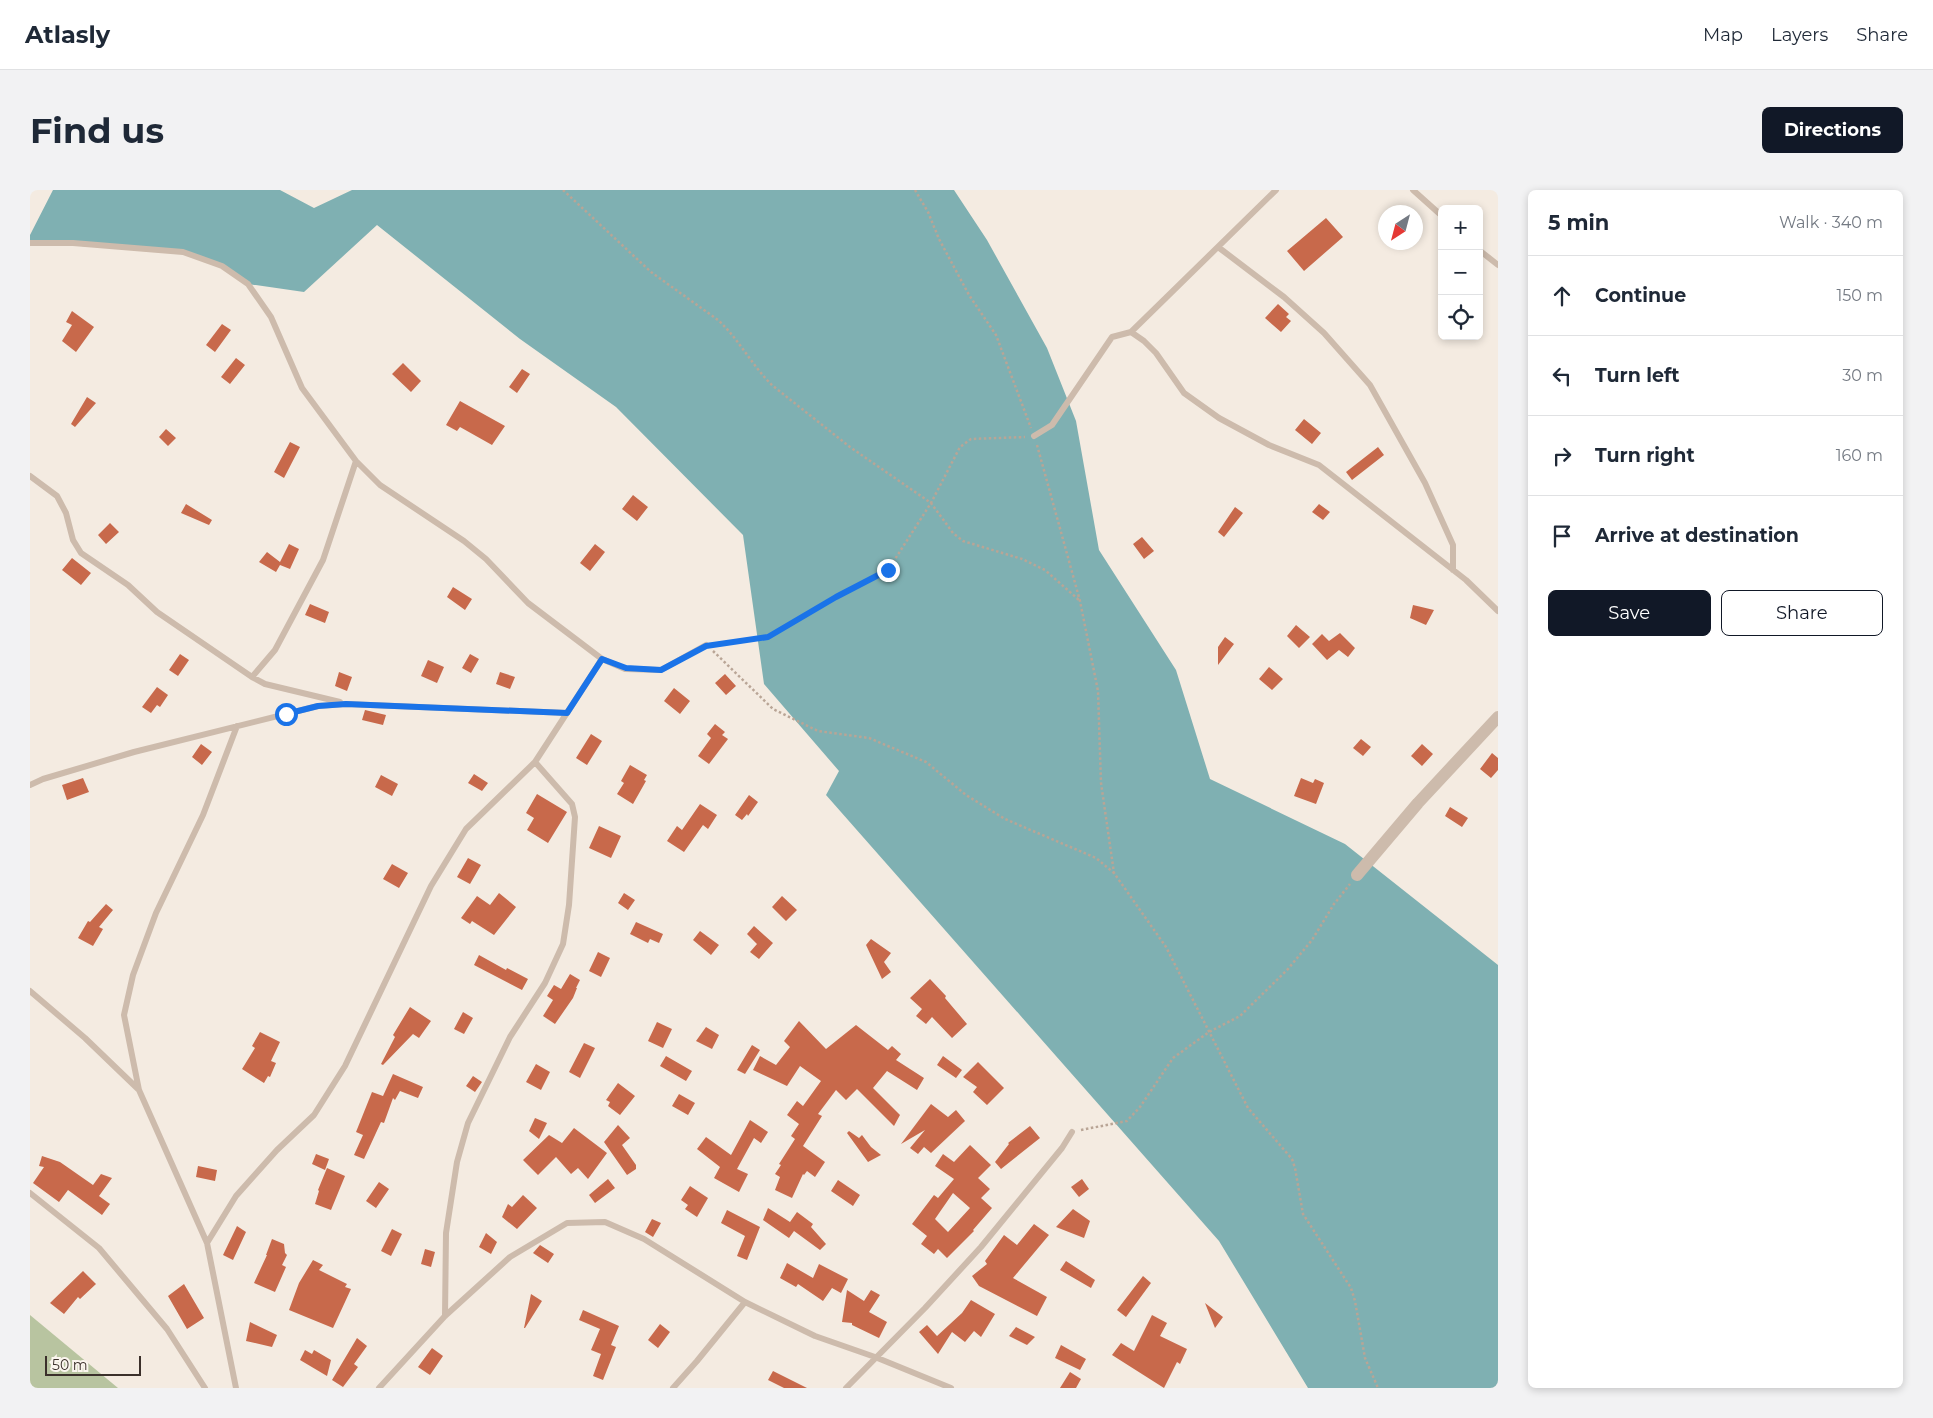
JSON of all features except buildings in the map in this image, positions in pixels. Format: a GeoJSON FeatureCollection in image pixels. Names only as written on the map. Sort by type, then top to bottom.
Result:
{"type":"FeatureCollection","features":[{"type":"Feature","properties":{"kind":"street"},"geometry":{"type":"LineString","coordinates":[[1357,876],[1418,803],[1498,717]]}},
{"type":"Feature","properties":{"kind":"lane"},"geometry":{"type":"LineString","coordinates":[[1034,436],[1052,425],[1112,337],[1131,332],[1276,190]]}},
{"type":"Feature","properties":{"kind":"lane"},"geometry":{"type":"LineString","coordinates":[[1413,190],[1438,212]]}},
{"type":"Feature","properties":{"kind":"lane"},"geometry":{"type":"LineString","coordinates":[[30,243],[81,243],[182,252],[222,266],[248,284],[271,317],[302,388],[356,461],[380,485],[464,541],[486,559],[528,603],[602,659],[626,668],[661,670],[706,646]]}},
{"type":"Feature","properties":{"kind":"lane"},"geometry":{"type":"LineString","coordinates":[[1218,247],[1290,303],[1324,333],[1370,385],[1425,483],[1449,536],[1453,545],[1453,570]]}},
{"type":"Feature","properties":{"kind":"lane"},"geometry":{"type":"LineString","coordinates":[[1483,253],[1498,265]]}},
{"type":"Feature","properties":{"kind":"lane"},"geometry":{"type":"LineString","coordinates":[[1131,332],[1156,353],[1184,394],[1219,418],[1269,445],[1319,465],[1453,570],[1498,611]]}},
{"type":"Feature","properties":{"kind":"lane"},"geometry":{"type":"LineString","coordinates":[[252,677],[275,650],[323,560],[356,461]]}},
{"type":"Feature","properties":{"kind":"lane"},"geometry":{"type":"LineString","coordinates":[[30,476],[57,496],[66,513],[73,540],[81,554],[128,585],[157,612],[265,684],[346,704]]}},
{"type":"Feature","properties":{"kind":"lane"},"geometry":{"type":"LineString","coordinates":[[207,1242],[236,1196],[277,1150],[314,1115],[345,1066],[431,886],[466,829],[535,762],[602,659]]}},
{"type":"Feature","properties":{"kind":"lane"},"geometry":{"type":"LineString","coordinates":[[30,785],[134,752],[318,706],[346,704],[567,713]]}},
{"type":"Feature","properties":{"kind":"lane"},"geometry":{"type":"LineString","coordinates":[[236,1388],[207,1242],[139,1090],[124,1015],[133,975],[156,912],[203,815],[237,726]]}},
{"type":"Feature","properties":{"kind":"lane"},"geometry":{"type":"LineString","coordinates":[[445,1316],[446,1233],[456,1162],[468,1122],[510,1037],[546,983],[563,944],[569,906],[575,817],[572,804],[535,762]]}},
{"type":"Feature","properties":{"kind":"lane"},"geometry":{"type":"LineString","coordinates":[[30,991],[85,1038],[139,1090]]}},
{"type":"Feature","properties":{"kind":"lane"},"geometry":{"type":"LineString","coordinates":[[846,1388],[925,1308],[981,1247],[1062,1148],[1072,1132]]}},
{"type":"Feature","properties":{"kind":"lane"},"geometry":{"type":"LineString","coordinates":[[30,1193],[99,1248],[167,1329],[205,1388]]}},
{"type":"Feature","properties":{"kind":"lane"},"geometry":{"type":"LineString","coordinates":[[379,1388],[445,1316],[510,1257],[567,1223],[605,1222],[644,1239],[746,1302],[814,1336],[875,1357],[951,1388]]}},
{"type":"Feature","properties":{"kind":"lane"},"geometry":{"type":"LineString","coordinates":[[673,1388],[698,1361],[746,1302]]}},
{"type":"Feature","properties":{"kind":"path"},"geometry":{"type":"LineString","coordinates":[[563,190],[651,272],[727,328],[773,386],[850,447],[931,503],[953,533],[963,541],[1022,559],[1045,570],[1080,601]]}},
{"type":"Feature","properties":{"kind":"path"},"geometry":{"type":"LineString","coordinates":[[915,190],[928,212],[939,239],[969,296],[996,335],[1034,436],[1080,601],[1098,692],[1101,783],[1114,873]]}},
{"type":"Feature","properties":{"kind":"path"},"geometry":{"type":"LineString","coordinates":[[706,646],[768,637],[836,597],[883,574],[893,565],[931,503],[960,447],[965,442],[971,439],[1034,436]]}},
{"type":"Feature","properties":{"kind":"path"},"geometry":{"type":"LineString","coordinates":[[706,646],[773,709],[818,730],[869,738],[926,762],[966,795],[1005,819],[1096,858],[1114,873],[1166,947],[1248,1108],[1292,1160],[1302,1214],[1351,1288],[1365,1358],[1378,1388]]}},
{"type":"Feature","properties":{"kind":"path"},"geometry":{"type":"LineString","coordinates":[[1072,1132],[1127,1121],[1140,1107],[1174,1058],[1209,1032],[1240,1016],[1288,970],[1312,940],[1334,904],[1357,876]]}},
{"type":"Feature","properties":{"kind":"green space"},"geometry":{"type":"Polygon","coordinates":[[[30,1315],[118,1388],[30,1388],[30,1315]]]}},
{"type":"Feature","properties":{"kind":"water"},"geometry":{"type":"Polygon","coordinates":[[[53,190],[280,190],[314,208],[352,190],[954,190],[987,240],[1047,348],[1076,421],[1099,550],[1176,670],[1210,779],[1345,844],[1498,965],[1498,1388],[1308,1388],[1219,1241],[826,795],[839,771],[764,684],[743,535],[616,407],[520,339],[377,225],[304,292],[248,284],[222,266],[183,252],[30,243],[30,235],[53,190]]]}},
{"type":"Feature","properties":{"kind":"route"},"geometry":{"type":"LineString","coordinates":[[286,714],[318,706],[346,704],[567,713],[602,659],[626,668],[661,670],[706,646],[768,637],[836,597],[888,570]]}}]}
